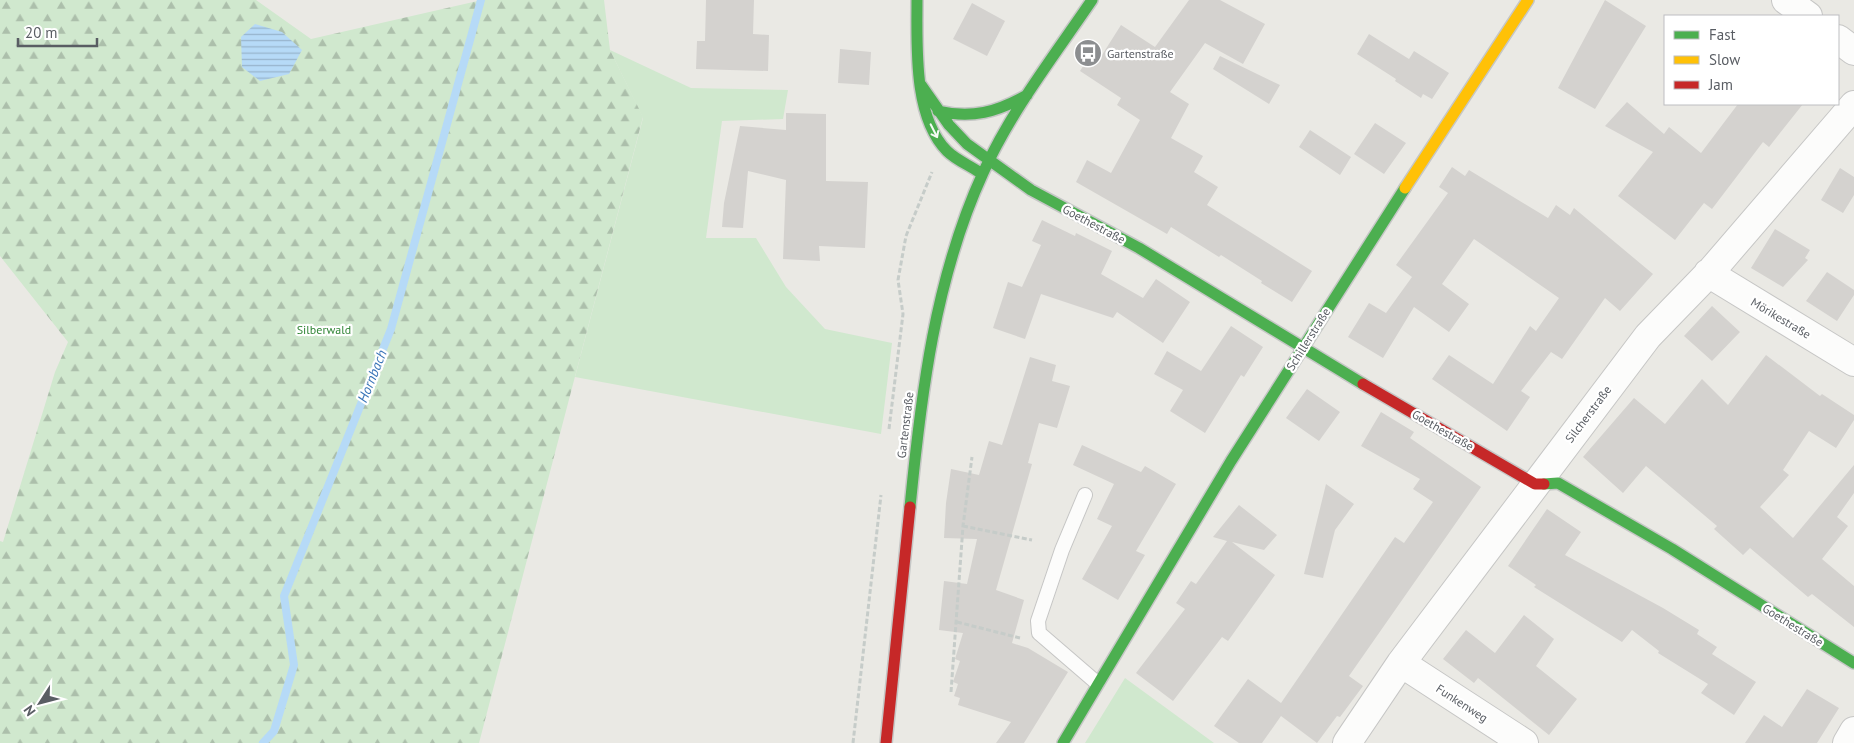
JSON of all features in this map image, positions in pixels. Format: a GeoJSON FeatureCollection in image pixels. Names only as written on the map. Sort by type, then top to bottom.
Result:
{"type":"FeatureCollection","features":[{"type":"Feature","properties":{"kind":"street"},"geometry":{"type":"LineString","coordinates":[[917,0],[917,52],[929,122],[946,151],[986,167]]}},
{"type":"Feature","properties":{"kind":"street","name":"Gartenstraße"},"geometry":{"type":"LineString","coordinates":[[886,743],[913,474],[924,392],[944,282],[967,213],[986,167],[1027,95],[1092,0]]}},
{"type":"Feature","properties":{"kind":"street","name":"Schillerstraße"},"geometry":{"type":"LineString","coordinates":[[1063,743],[1097,683],[1302,348],[1528,0]]}},
{"type":"Feature","properties":{"kind":"street"},"geometry":{"type":"LineString","coordinates":[[1786,0],[1807,15]]}},
{"type":"Feature","properties":{"kind":"street"},"geometry":{"type":"LineString","coordinates":[[1839,40],[1854,51]]}},
{"type":"Feature","properties":{"kind":"street"},"geometry":{"type":"LineString","coordinates":[[921,84],[938,111],[986,167]]}},
{"type":"Feature","properties":{"kind":"street"},"geometry":{"type":"LineString","coordinates":[[938,111],[956,116],[974,117],[993,113],[1027,95]]}},
{"type":"Feature","properties":{"kind":"street","name":"Silcherstraße"},"geometry":{"type":"LineString","coordinates":[[1347,743],[1401,663],[1648,336],[1708,273],[1854,105]]}},
{"type":"Feature","properties":{"kind":"street","name":"Goethestraße"},"geometry":{"type":"LineString","coordinates":[[986,167],[1139,248],[1302,348],[1535,484],[1558,483],[1672,549],[1854,663]]}},
{"type":"Feature","properties":{"kind":"street","name":"Mörikestraße"},"geometry":{"type":"LineString","coordinates":[[1708,273],[1854,362]]}},
{"type":"Feature","properties":{"kind":"street","name":"Funkenweg"},"geometry":{"type":"LineString","coordinates":[[1401,663],[1524,743]]}},
{"type":"Feature","properties":{"kind":"street"},"geometry":{"type":"LineString","coordinates":[[1847,743],[1854,731]]}},
{"type":"Feature","properties":{"kind":"lane"},"geometry":{"type":"LineString","coordinates":[[1085,495],[1062,550],[1038,621],[1040,633],[1097,683]]}},
{"type":"Feature","properties":{"kind":"path"},"geometry":{"type":"LineString","coordinates":[[951,692],[964,526],[972,457]]}},
{"type":"Feature","properties":{"kind":"path"},"geometry":{"type":"LineString","coordinates":[[964,526],[1032,540]]}},
{"type":"Feature","properties":{"kind":"path"},"geometry":{"type":"LineString","coordinates":[[957,622],[1023,638],[1029,638],[1040,633]]}},
{"type":"Feature","properties":{"kind":"green space","name":"Silberwald"},"geometry":{"type":"Polygon","coordinates":[[[0,0],[256,0],[311,39],[482,0],[604,0],[610,50],[643,117],[479,743],[0,743],[0,541],[3,542],[55,372],[68,342],[0,256],[0,0]]]}},
{"type":"Feature","properties":{"kind":"green space"},"geometry":{"type":"Polygon","coordinates":[[[610,50],[691,88],[788,90],[783,119],[722,121],[706,238],[756,238],[786,287],[825,329],[892,343],[881,434],[575,377],[643,118],[610,50]]]}},
{"type":"Feature","properties":{"kind":"green space"},"geometry":{"type":"Polygon","coordinates":[[[1125,678],[1214,743],[1085,743],[1125,678]]]}},
{"type":"Feature","properties":{"kind":"water"},"geometry":{"type":"Polygon","coordinates":[[[255,24],[282,32],[302,50],[289,74],[260,81],[242,67],[241,37],[255,24]]]}},
{"type":"Feature","properties":{"kind":"building"},"geometry":{"type":"Polygon","coordinates":[[[706,0],[754,0],[753,34],[769,35],[768,71],[696,69],[697,41],[705,41],[706,0]]]}},
{"type":"Feature","properties":{"kind":"building"},"geometry":{"type":"Polygon","coordinates":[[[1189,0],[1220,0],[1265,24],[1243,64],[1205,43],[1170,92],[1189,104],[1171,138],[1203,156],[1194,172],[1218,187],[1207,205],[1312,271],[1292,302],[1221,255],[1219,257],[1171,227],[1167,234],[1076,182],[1087,160],[1111,173],[1140,120],[1117,105],[1121,98],[1080,71],[1094,49],[1102,55],[1121,25],[1155,47],[1189,0]]]}},
{"type":"Feature","properties":{"kind":"building"},"geometry":{"type":"Polygon","coordinates":[[[1605,0],[1646,26],[1595,109],[1558,88],[1605,0]]]}},
{"type":"Feature","properties":{"kind":"building"},"geometry":{"type":"Polygon","coordinates":[[[972,3],[1005,21],[987,56],[953,39],[972,3]]]}},
{"type":"Feature","properties":{"kind":"building"},"geometry":{"type":"Polygon","coordinates":[[[1369,34],[1409,59],[1414,51],[1449,73],[1432,99],[1423,94],[1421,98],[1357,54],[1369,34]]]}},
{"type":"Feature","properties":{"kind":"building"},"geometry":{"type":"Polygon","coordinates":[[[840,49],[871,52],[869,85],[838,83],[840,49]]]}},
{"type":"Feature","properties":{"kind":"building"},"geometry":{"type":"Polygon","coordinates":[[[1220,56],[1280,85],[1269,104],[1213,69],[1220,56]]]}},
{"type":"Feature","properties":{"kind":"building"},"geometry":{"type":"Polygon","coordinates":[[[1627,102],[1664,134],[1669,127],[1701,153],[1737,105],[1802,105],[1769,147],[1763,142],[1712,209],[1704,203],[1675,240],[1618,196],[1653,152],[1605,126],[1627,102]]]}},
{"type":"Feature","properties":{"kind":"building"},"geometry":{"type":"Polygon","coordinates":[[[786,113],[826,114],[826,181],[868,182],[865,248],[819,246],[820,261],[783,259],[786,180],[748,171],[743,228],[722,227],[724,203],[740,126],[786,130],[786,113]]]}},
{"type":"Feature","properties":{"kind":"building"},"geometry":{"type":"Polygon","coordinates":[[[1375,123],[1406,143],[1384,174],[1354,154],[1375,123]]]}},
{"type":"Feature","properties":{"kind":"building"},"geometry":{"type":"Polygon","coordinates":[[[1310,130],[1351,157],[1340,175],[1299,147],[1310,130]]]}},
{"type":"Feature","properties":{"kind":"building"},"geometry":{"type":"Polygon","coordinates":[[[1452,167],[1465,176],[1469,170],[1548,218],[1556,205],[1570,215],[1574,208],[1653,274],[1620,311],[1605,298],[1562,359],[1551,352],[1521,391],[1530,397],[1507,431],[1432,379],[1449,355],[1493,384],[1530,326],[1536,331],[1559,298],[1474,239],[1442,284],[1469,304],[1449,332],[1414,307],[1383,358],[1348,337],[1369,303],[1386,313],[1412,277],[1396,265],[1448,193],[1439,187],[1452,167]]]}},
{"type":"Feature","properties":{"kind":"building"},"geometry":{"type":"Polygon","coordinates":[[[1840,168],[1854,177],[1854,195],[1843,213],[1821,200],[1840,168]]]}},
{"type":"Feature","properties":{"kind":"building"},"geometry":{"type":"Polygon","coordinates":[[[1042,220],[1075,236],[1076,233],[1112,251],[1101,274],[1143,298],[1156,279],[1190,302],[1163,343],[1117,312],[1113,318],[1041,294],[1025,339],[993,328],[1008,282],[1022,287],[1041,245],[1032,241],[1042,220]]]}},
{"type":"Feature","properties":{"kind":"building"},"geometry":{"type":"Polygon","coordinates":[[[1775,229],[1810,250],[1805,258],[1808,260],[1783,287],[1751,268],[1775,229]]]}},
{"type":"Feature","properties":{"kind":"building"},"geometry":{"type":"Polygon","coordinates":[[[1827,272],[1854,290],[1854,295],[1837,321],[1806,301],[1827,272]]]}},
{"type":"Feature","properties":{"kind":"building"},"geometry":{"type":"Polygon","coordinates":[[[1712,306],[1740,332],[1712,361],[1684,336],[1712,306]]]}},
{"type":"Feature","properties":{"kind":"building"},"geometry":{"type":"Polygon","coordinates":[[[1231,326],[1263,347],[1244,377],[1241,375],[1205,433],[1170,411],[1183,390],[1154,374],[1167,351],[1201,371],[1231,326]]]}},
{"type":"Feature","properties":{"kind":"building"},"geometry":{"type":"Polygon","coordinates":[[[1766,355],[1820,396],[1822,394],[1854,415],[1854,420],[1836,448],[1809,431],[1783,470],[1789,475],[1760,507],[1793,538],[1854,465],[1854,493],[1837,517],[1848,526],[1822,559],[1854,586],[1854,627],[1812,594],[1808,597],[1750,548],[1743,555],[1714,529],[1717,526],[1646,466],[1623,493],[1583,457],[1634,398],[1665,424],[1702,379],[1728,405],[1766,355]]]}},
{"type":"Feature","properties":{"kind":"building"},"geometry":{"type":"Polygon","coordinates":[[[1030,357],[1056,365],[1052,381],[1070,386],[1057,428],[1039,423],[1028,463],[1032,464],[996,590],[1024,600],[1012,643],[1028,648],[1068,672],[1024,743],[996,743],[1011,722],[958,705],[960,698],[954,696],[958,684],[953,682],[960,661],[955,659],[963,633],[939,630],[944,581],[967,584],[977,539],[944,538],[946,503],[951,469],[979,475],[989,441],[1002,445],[1030,357]]]}},
{"type":"Feature","properties":{"kind":"building"},"geometry":{"type":"Polygon","coordinates":[[[1307,389],[1340,412],[1319,441],[1286,418],[1307,389]]]}},
{"type":"Feature","properties":{"kind":"building"},"geometry":{"type":"Polygon","coordinates":[[[1381,412],[1414,432],[1410,438],[1481,487],[1349,676],[1363,686],[1340,717],[1337,716],[1317,743],[1281,716],[1262,743],[1239,743],[1214,726],[1248,679],[1281,703],[1395,537],[1404,543],[1433,502],[1413,489],[1420,479],[1361,446],[1381,412]]]}},
{"type":"Feature","properties":{"kind":"building"},"geometry":{"type":"Polygon","coordinates":[[[1082,445],[1141,472],[1145,466],[1176,484],[1136,551],[1145,555],[1118,600],[1082,579],[1112,526],[1097,519],[1114,484],[1073,465],[1082,445]]]}},
{"type":"Feature","properties":{"kind":"building"},"geometry":{"type":"Polygon","coordinates":[[[1326,484],[1354,504],[1335,530],[1323,578],[1304,574],[1326,484]]]}},
{"type":"Feature","properties":{"kind":"building"},"geometry":{"type":"Polygon","coordinates":[[[1239,505],[1277,535],[1264,550],[1232,542],[1275,575],[1228,641],[1222,637],[1173,701],[1136,673],[1185,609],[1176,603],[1191,581],[1196,584],[1227,541],[1213,537],[1239,505]]]}},
{"type":"Feature","properties":{"kind":"building"},"geometry":{"type":"Polygon","coordinates":[[[1547,509],[1581,532],[1565,555],[1663,608],[1699,630],[1697,634],[1717,647],[1712,654],[1756,682],[1734,715],[1701,693],[1708,684],[1658,653],[1659,651],[1632,630],[1622,642],[1534,587],[1536,585],[1508,566],[1547,509]]]}},
{"type":"Feature","properties":{"kind":"building"},"geometry":{"type":"Polygon","coordinates":[[[1524,615],[1554,639],[1536,666],[1577,699],[1549,735],[1478,678],[1474,683],[1443,659],[1466,630],[1495,653],[1524,615]]]}},
{"type":"Feature","properties":{"kind":"building"},"geometry":{"type":"Polygon","coordinates":[[[1807,689],[1839,708],[1817,743],[1745,743],[1764,715],[1782,727],[1807,689]]]}},
{"type":"Feature","properties":{"kind":"waterway","name":"Hornbach"},"geometry":{"type":"LineString","coordinates":[[263,743],[274,731],[294,665],[284,596],[391,329],[481,0]]}},
{"type":"Feature","properties":{"kind":"traffic: fast"},"geometry":{"type":"LineString","coordinates":[[917,0],[919,80],[928,119],[936,137],[947,151],[979,172]]}},
{"type":"Feature","properties":{"kind":"traffic: fast"},"geometry":{"type":"LineString","coordinates":[[910,507],[919,422],[933,337],[953,254],[967,213],[983,173],[1006,128],[1092,0]]}},
{"type":"Feature","properties":{"kind":"traffic: fast"},"geometry":{"type":"LineString","coordinates":[[921,85],[949,125],[967,144],[1031,190],[1139,248],[1363,384]]}},
{"type":"Feature","properties":{"kind":"traffic: fast"},"geometry":{"type":"LineString","coordinates":[[938,111],[973,114],[995,110],[1027,95]]}},
{"type":"Feature","properties":{"kind":"traffic: fast"},"geometry":{"type":"LineString","coordinates":[[1063,743],[1231,461],[1405,188]]}},
{"type":"Feature","properties":{"kind":"traffic: fast"},"geometry":{"type":"LineString","coordinates":[[1544,484],[1558,483],[1672,549],[1854,663]]}},
{"type":"Feature","properties":{"kind":"traffic: slow"},"geometry":{"type":"LineString","coordinates":[[1405,188],[1528,0]]}},
{"type":"Feature","properties":{"kind":"traffic: jam"},"geometry":{"type":"LineString","coordinates":[[1363,384],[1535,484],[1544,484]]}},
{"type":"Feature","properties":{"kind":"traffic: jam"},"geometry":{"type":"LineString","coordinates":[[886,743],[910,507]]}},
{"type":"Feature","properties":{"kind":"place","name":"Gartenstraße"},"geometry":{"type":"Point","coordinates":[1088,53]}}]}
